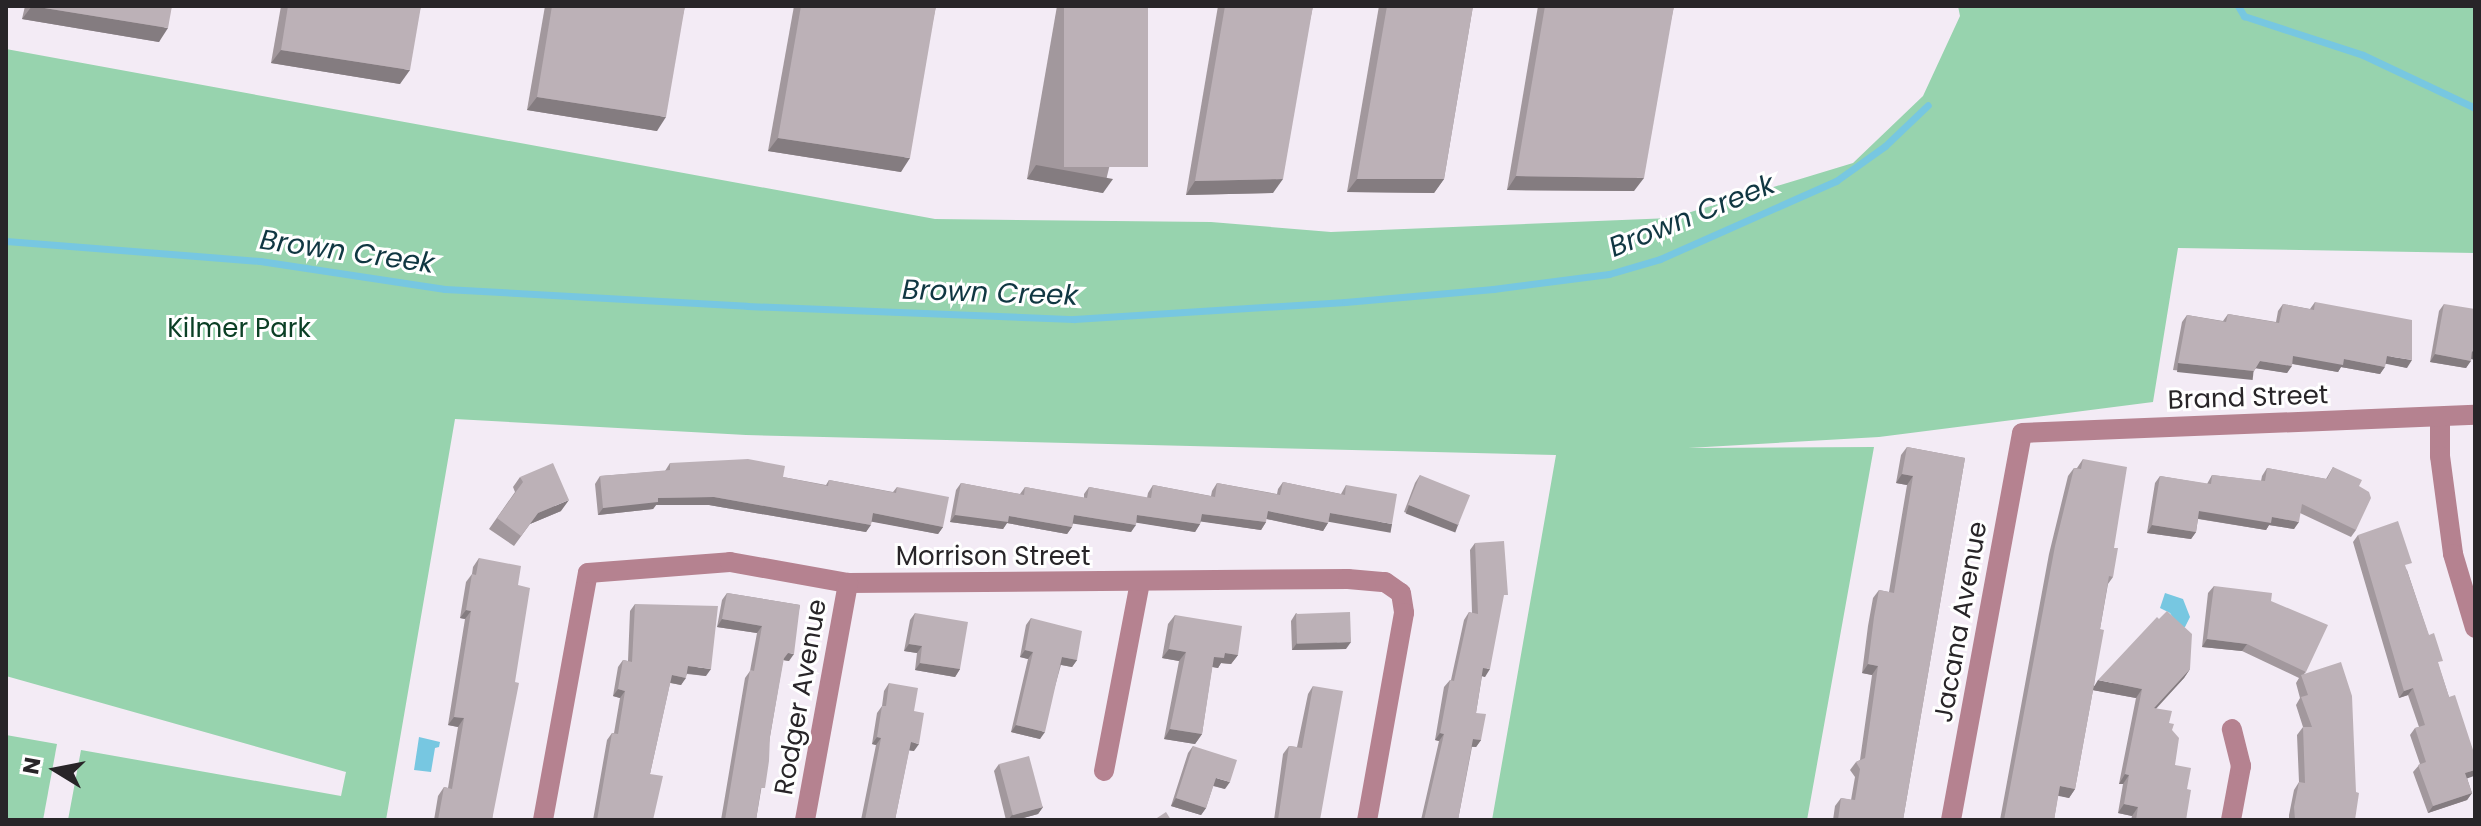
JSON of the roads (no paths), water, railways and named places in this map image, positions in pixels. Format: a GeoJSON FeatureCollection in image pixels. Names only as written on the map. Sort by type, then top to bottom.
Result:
{"type":"FeatureCollection","features":[{"type":"Feature","properties":{"kind":"street","name":"Brand Street"},"geometry":{"type":"LineString","coordinates":[[2022,433],[2475,415]]}},
{"type":"Feature","properties":{"kind":"street"},"geometry":{"type":"LineString","coordinates":[[2440,418],[2440,456],[2453,554],[2475,628]]}},
{"type":"Feature","properties":{"kind":"street","name":"Jacana Avenue"},"geometry":{"type":"LineString","coordinates":[[1951,820],[2022,433]]}},
{"type":"Feature","properties":{"kind":"street","name":"Morrison Street"},"geometry":{"type":"LineString","coordinates":[[543,820],[588,573],[730,562],[848,583],[1370,579],[1398,589],[1404,613],[1367,820]]}},
{"type":"Feature","properties":{"kind":"street","name":"Rodger Avenue"},"geometry":{"type":"LineString","coordinates":[[805,820],[848,583]]}},
{"type":"Feature","properties":{"kind":"street"},"geometry":{"type":"LineString","coordinates":[[1104,771],[1140,583]]}},
{"type":"Feature","properties":{"kind":"street"},"geometry":{"type":"LineString","coordinates":[[2231,820],[2241,766],[2232,729]]}},
{"type":"Feature","properties":{"kind":"water"},"geometry":{"type":"Polygon","coordinates":[[[2165,593],[2183,599],[2190,617],[2185,627],[2180,628],[2170,613],[2160,608],[2165,593]]]}},
{"type":"Feature","properties":{"kind":"water"},"geometry":{"type":"Polygon","coordinates":[[[419,737],[440,742],[439,747],[435,748],[431,772],[414,770],[419,737]]]}},
{"type":"Feature","properties":{"kind":"waterway"},"geometry":{"type":"LineString","coordinates":[[2238,6],[2244,16],[2363,55],[2475,108]]}},
{"type":"Feature","properties":{"kind":"waterway","name":"Brown Creek"},"geometry":{"type":"LineString","coordinates":[[6,241],[260,261],[445,289],[747,306],[1074,319],[1345,302],[1493,289],[1609,274],[1660,259],[1836,181],[1885,146],[1928,105]]}},
{"type":"Feature","properties":{"kind":"park label","name":"Kilmer Park"},"geometry":{"type":"Point","coordinates":[239,329]}}]}
